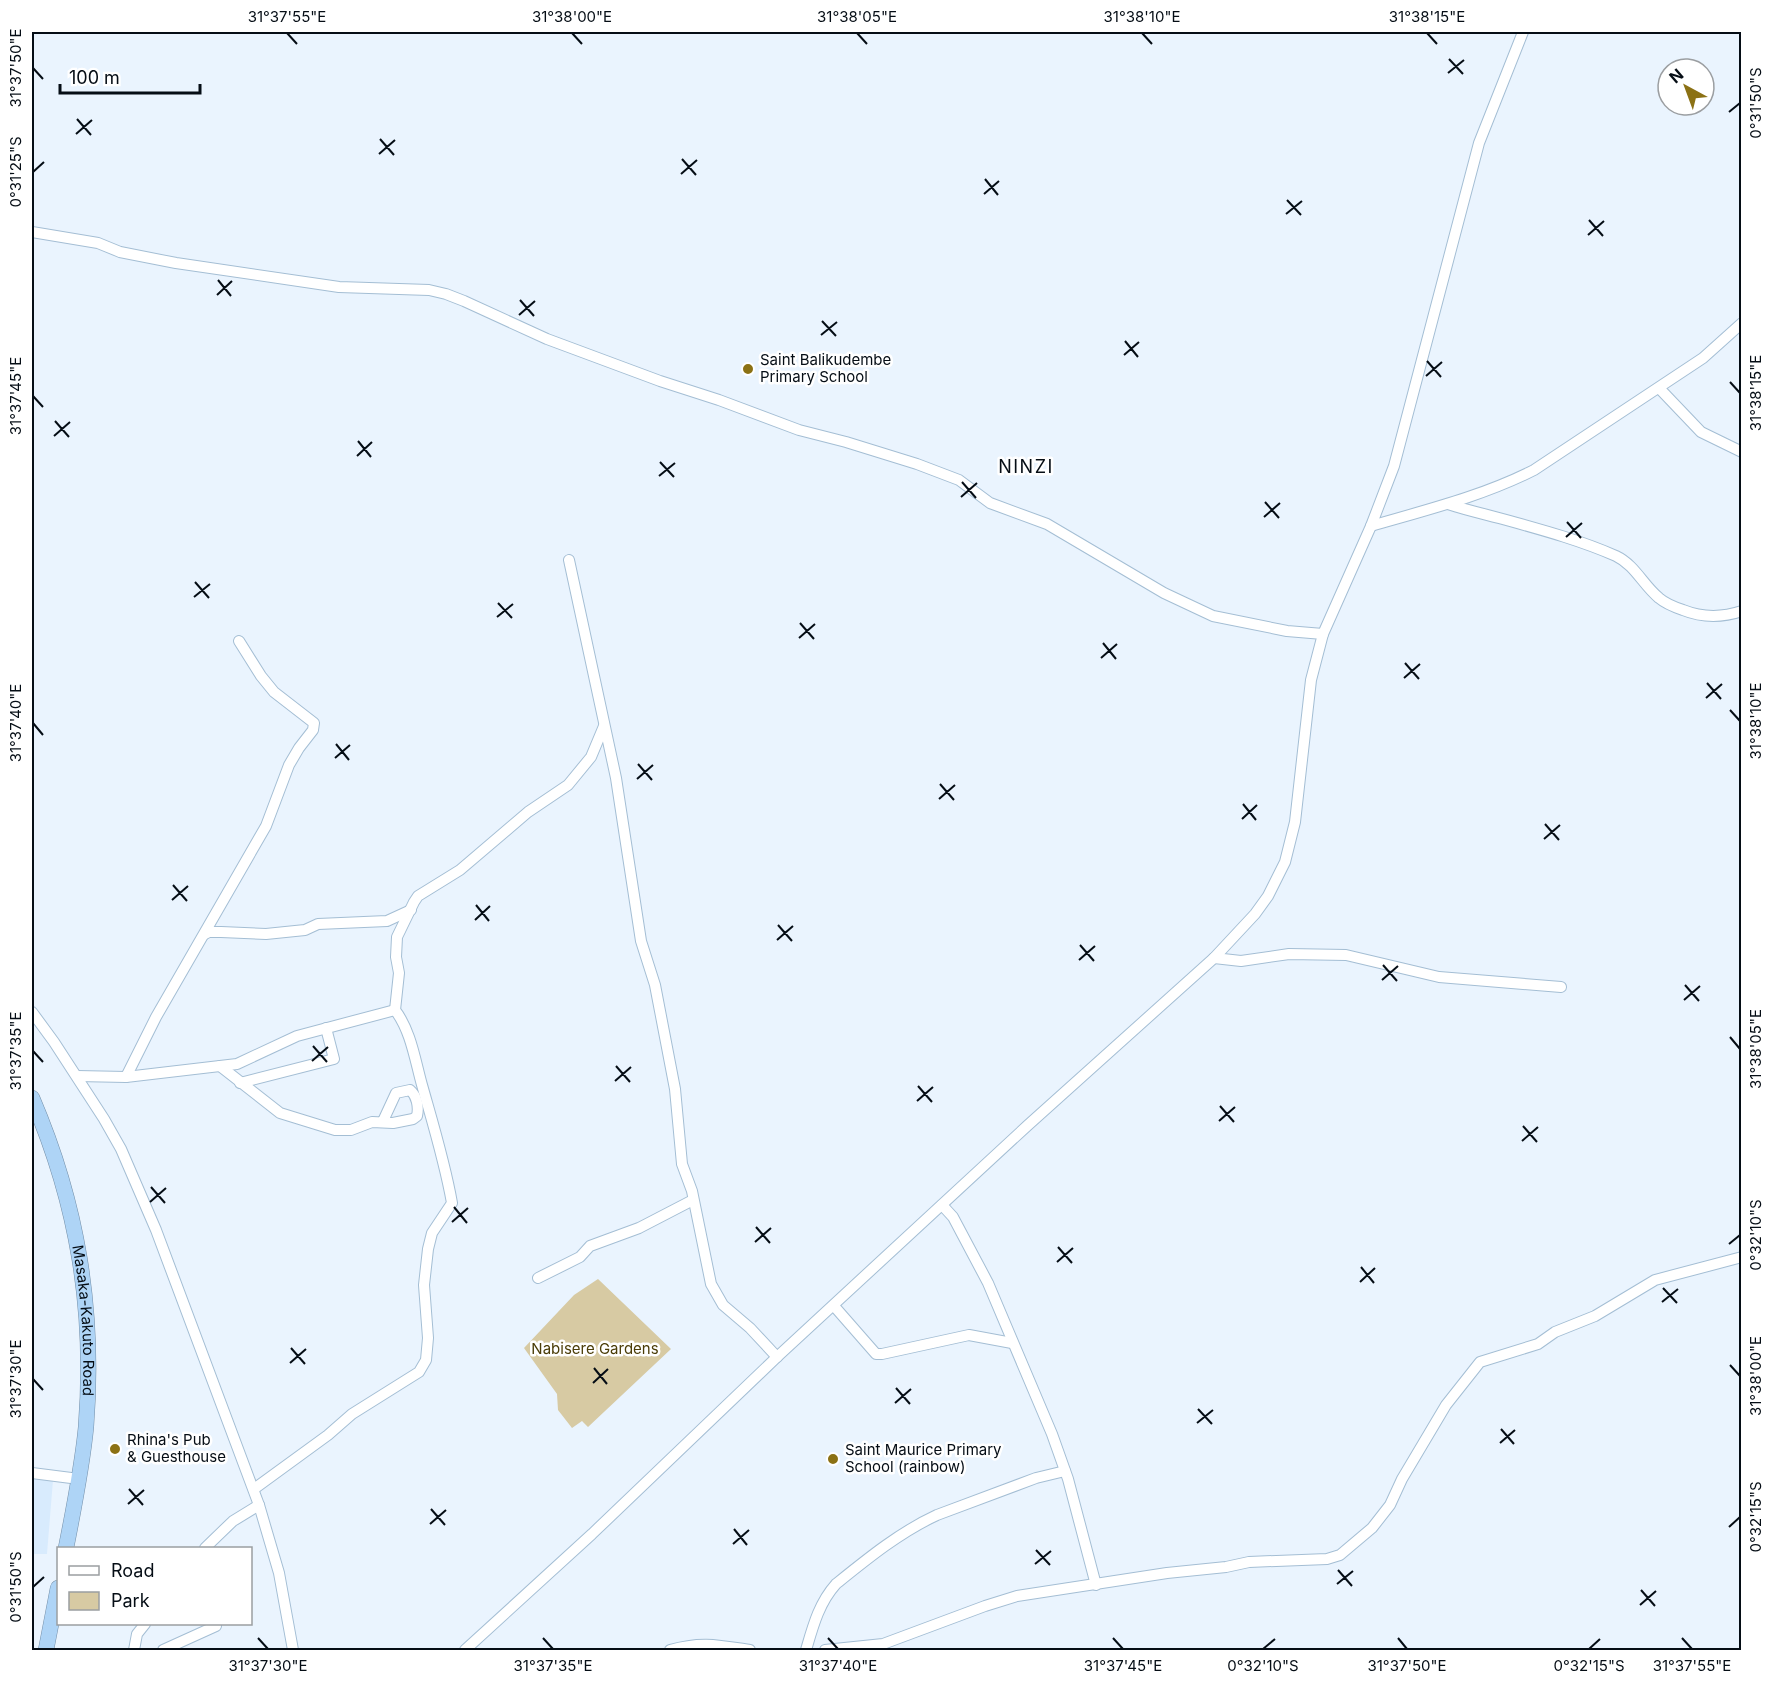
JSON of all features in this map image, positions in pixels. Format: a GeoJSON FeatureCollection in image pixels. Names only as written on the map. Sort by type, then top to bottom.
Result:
{"type":"FeatureCollection","features":[{"type":"Feature","properties":{"kind":"highway","name":"Masaka-Kakuto Road"},"geometry":{"type":"LineString","coordinates":[[33,1104],[60,1172],[79,1255],[86,1299],[88,1389],[79,1479],[66,1547]]}},
{"type":"Feature","properties":{"kind":"highway"},"geometry":{"type":"LineString","coordinates":[[46,1650],[57,1592]]}},
{"type":"Feature","properties":{"kind":"street"},"geometry":{"type":"LineString","coordinates":[[465,1650],[602,1525],[777,1357],[1214,958],[1255,914],[1277,880],[1285,862],[1295,822],[1311,680],[1323,634],[1371,526],[1394,466],[1479,143],[1523,32]]}},
{"type":"Feature","properties":{"kind":"street"},"geometry":{"type":"LineString","coordinates":[[32,231],[98,243],[120,252],[176,263],[303,283],[339,287],[429,290],[446,294],[548,339],[660,381],[799,430],[886,454],[959,480],[990,503],[1047,524],[1164,593],[1205,613],[1287,631],[1323,634]]}},
{"type":"Feature","properties":{"kind":"street"},"geometry":{"type":"LineString","coordinates":[[1371,526],[1448,504],[1510,483],[1534,471],[1704,358],[1742,323]]}},
{"type":"Feature","properties":{"kind":"street"},"geometry":{"type":"LineString","coordinates":[[1659,388],[1701,432],[1742,452]]}},
{"type":"Feature","properties":{"kind":"street"},"geometry":{"type":"LineString","coordinates":[[1448,504],[1472,513],[1510,521],[1572,540],[1618,557],[1638,573],[1658,597],[1669,605],[1685,611],[1706,617],[1728,616],[1742,611]]}},
{"type":"Feature","properties":{"kind":"street"},"geometry":{"type":"LineString","coordinates":[[569,560],[616,778],[641,941],[655,985],[675,1089],[682,1164],[693,1200],[708,1276],[723,1305],[750,1328],[777,1357]]}},
{"type":"Feature","properties":{"kind":"street"},"geometry":{"type":"LineString","coordinates":[[126,1077],[156,1017],[266,826],[290,765],[314,726],[314,723],[288,704],[267,684],[238,641]]}},
{"type":"Feature","properties":{"kind":"street"},"geometry":{"type":"LineString","coordinates":[[254,1489],[328,1435],[352,1414],[419,1372],[426,1360],[428,1338],[424,1285],[428,1249],[432,1233],[452,1203],[437,1137],[412,1047],[402,1019],[395,1010],[399,973],[396,957],[397,937],[418,896],[460,870],[528,813],[568,784],[591,758],[604,726]]}},
{"type":"Feature","properties":{"kind":"street"},"geometry":{"type":"LineString","coordinates":[[205,934],[221,932],[266,934],[305,930],[318,924],[387,921],[411,910]]}},
{"type":"Feature","properties":{"kind":"street"},"geometry":{"type":"LineString","coordinates":[[1214,958],[1241,961],[1289,954],[1347,955],[1439,977],[1561,987]]}},
{"type":"Feature","properties":{"kind":"street"},"geometry":{"type":"LineString","coordinates":[[77,1076],[126,1077],[244,1062],[297,1036],[395,1010]]}},
{"type":"Feature","properties":{"kind":"street"},"geometry":{"type":"LineString","coordinates":[[32,1012],[104,1119],[139,1189],[254,1489],[279,1573],[293,1650]]}},
{"type":"Feature","properties":{"kind":"street"},"geometry":{"type":"LineString","coordinates":[[240,1083],[334,1059],[326,1028]]}},
{"type":"Feature","properties":{"kind":"street"},"geometry":{"type":"LineString","coordinates":[[220,1066],[280,1113],[335,1130],[351,1130],[372,1122],[383,1121]]}},
{"type":"Feature","properties":{"kind":"street"},"geometry":{"type":"LineString","coordinates":[[538,1278],[580,1257],[590,1246],[639,1228],[693,1200]]}},
{"type":"Feature","properties":{"kind":"street"},"geometry":{"type":"LineString","coordinates":[[942,1205],[953,1217],[988,1283],[1052,1434],[1065,1471],[1096,1586]]}},
{"type":"Feature","properties":{"kind":"street"},"geometry":{"type":"LineString","coordinates":[[825,1650],[883,1644],[1003,1599],[1250,1562],[1327,1559],[1340,1555],[1372,1528],[1390,1505],[1402,1479],[1446,1405],[1480,1362],[1538,1344],[1555,1332],[1595,1316],[1656,1280],[1742,1257]]}},
{"type":"Feature","properties":{"kind":"street"},"geometry":{"type":"LineString","coordinates":[[834,1306],[876,1354],[969,1335],[1012,1343]]}},
{"type":"Feature","properties":{"kind":"street"},"geometry":{"type":"LineString","coordinates":[[806,1650],[817,1613],[830,1591],[880,1551],[925,1520],[1036,1478],[1065,1471]]}},
{"type":"Feature","properties":{"kind":"street"},"geometry":{"type":"LineString","coordinates":[[32,1473],[79,1479]]}},
{"type":"Feature","properties":{"kind":"street"},"geometry":{"type":"LineString","coordinates":[[206,1547],[233,1521],[259,1505]]}},
{"type":"Feature","properties":{"kind":"street"},"geometry":{"type":"LineString","coordinates":[[134,1650],[137,1634],[144,1625]]}},
{"type":"Feature","properties":{"kind":"street"},"geometry":{"type":"LineString","coordinates":[[163,1650],[216,1626]]}},
{"type":"Feature","properties":{"kind":"street"},"geometry":{"type":"LineString","coordinates":[[670,1650],[690,1644],[708,1644],[750,1650]]}},
{"type":"Feature","properties":{"kind":"shaded area"},"geometry":{"type":"Polygon","coordinates":[[[32,1477],[53,1480],[47,1554],[32,1554],[32,1477]]]}},
{"type":"Feature","properties":{"kind":"green space","name":"Nabisere Gardens"},"geometry":{"type":"Polygon","coordinates":[[[598,1279],[671,1349],[588,1427],[582,1421],[572,1428],[558,1410],[557,1394],[524,1348],[574,1295],[598,1279]]]}},
{"type":"Feature","properties":{"kind":"place","name":"Saint Balikudembe Primary School"},"geometry":{"type":"Point","coordinates":[748,369]}},
{"type":"Feature","properties":{"kind":"place","name":"Rhina's Pub & Guesthouse"},"geometry":{"type":"Point","coordinates":[115,1449]}},
{"type":"Feature","properties":{"kind":"place","name":"Saint Maurice Primary School (rainbow)"},"geometry":{"type":"Point","coordinates":[833,1459]}},
{"type":"Feature","properties":{"kind":"district","name":"NINZI"},"geometry":{"type":"Point","coordinates":[1026,467]}}]}
